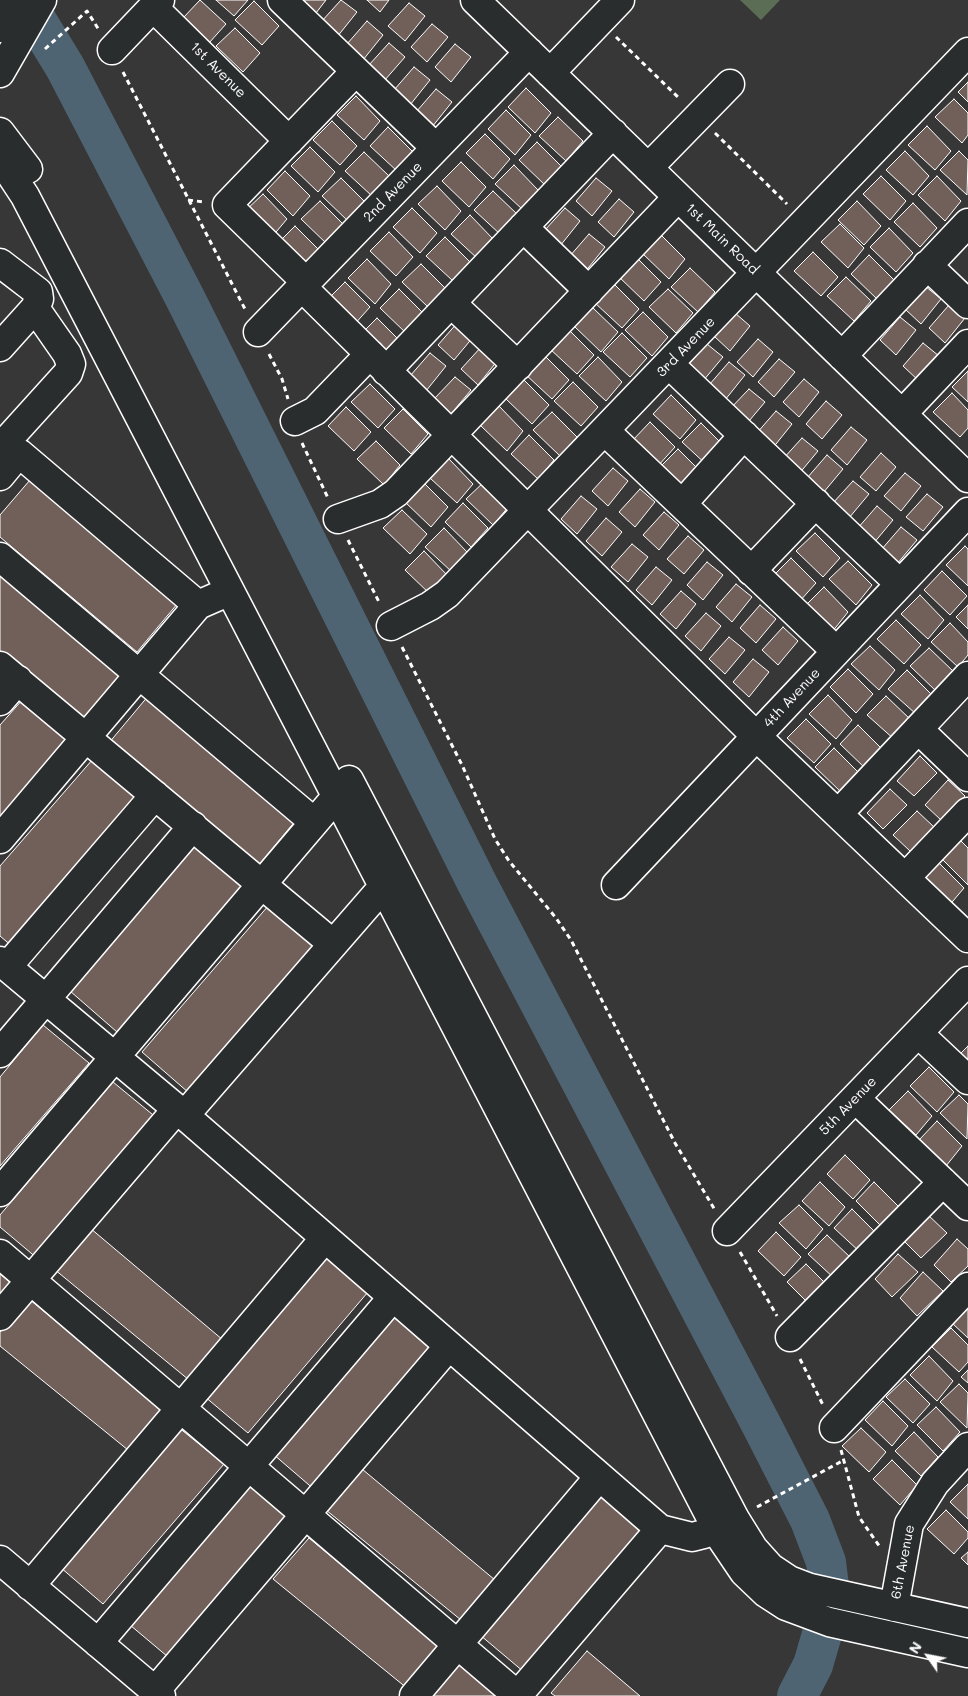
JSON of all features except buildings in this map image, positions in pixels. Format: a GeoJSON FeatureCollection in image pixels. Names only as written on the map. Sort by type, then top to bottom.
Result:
{"type":"FeatureCollection","features":[{"type":"Feature","properties":{"kind":"street"},"geometry":{"type":"LineString","coordinates":[[0,73],[16,0]]}},
{"type":"Feature","properties":{"kind":"street"},"geometry":{"type":"LineString","coordinates":[[7,38],[42,0]]}},
{"type":"Feature","properties":{"kind":"street"},"geometry":{"type":"LineString","coordinates":[[282,0],[436,148]]}},
{"type":"Feature","properties":{"kind":"street","name":"1st Main Road"},"geometry":{"type":"LineString","coordinates":[[475,0],[968,478]]}},
{"type":"Feature","properties":{"kind":"street"},"geometry":{"type":"LineString","coordinates":[[550,73],[620,0]]}},
{"type":"Feature","properties":{"kind":"street"},"geometry":{"type":"LineString","coordinates":[[112,50],[157,4]]}},
{"type":"Feature","properties":{"kind":"street","name":"1st Avenue"},"geometry":{"type":"LineString","coordinates":[[157,4],[289,140]]}},
{"type":"Feature","properties":{"kind":"street","name":"2nd Avenue"},"geometry":{"type":"LineString","coordinates":[[258,332],[529,52]]}},
{"type":"Feature","properties":{"kind":"street","name":"3rd Avenue"},"geometry":{"type":"LineString","coordinates":[[391,626],[430,606],[447,594],[968,52]]}},
{"type":"Feature","properties":{"kind":"street"},"geometry":{"type":"LineString","coordinates":[[356,71],[227,206],[378,363],[527,512],[756,736],[968,938]]}},
{"type":"Feature","properties":{"kind":"street"},"geometry":{"type":"LineString","coordinates":[[648,168],[730,84]]}},
{"type":"Feature","properties":{"kind":"street"},"geometry":{"type":"LineString","coordinates":[[0,132],[28,169],[52,211],[733,1520],[744,1572],[766,1593],[787,1593],[810,1588],[966,1620]]}},
{"type":"Feature","properties":{"kind":"street"},"geometry":{"type":"LineString","coordinates":[[295,421],[315,411],[378,363],[451,303],[613,134]]}},
{"type":"Feature","properties":{"kind":"street"},"geometry":{"type":"LineString","coordinates":[[0,158],[25,196],[382,887],[733,1520]]}},
{"type":"Feature","properties":{"kind":"street"},"geometry":{"type":"LineString","coordinates":[[338,519],[380,504],[396,493],[678,196]]}},
{"type":"Feature","properties":{"kind":"street"},"geometry":{"type":"LineString","coordinates":[[842,356],[968,223]]}},
{"type":"Feature","properties":{"kind":"street"},"geometry":{"type":"LineString","coordinates":[[523,227],[589,291]]}},
{"type":"Feature","properties":{"kind":"street"},"geometry":{"type":"LineString","coordinates":[[0,263],[38,292],[39,299],[35,308],[0,347]]}},
{"type":"Feature","properties":{"kind":"street"},"geometry":{"type":"LineString","coordinates":[[928,265],[968,304]]}},
{"type":"Feature","properties":{"kind":"street"},"geometry":{"type":"LineString","coordinates":[[451,303],[518,366]]}},
{"type":"Feature","properties":{"kind":"street"},"geometry":{"type":"LineString","coordinates":[[0,448],[68,373],[71,364],[67,354],[35,308]]}},
{"type":"Feature","properties":{"kind":"street"},"geometry":{"type":"LineString","coordinates":[[902,414],[968,344]]}},
{"type":"Feature","properties":{"kind":"street"},"geometry":{"type":"LineString","coordinates":[[669,364],[900,584]]}},
{"type":"Feature","properties":{"kind":"street"},"geometry":{"type":"LineString","coordinates":[[605,431],[836,652]]}},
{"type":"Feature","properties":{"kind":"street"},"geometry":{"type":"LineString","coordinates":[[682,504],[744,435]]}},
{"type":"Feature","properties":{"kind":"street"},"geometry":{"type":"LineString","coordinates":[[0,476],[19,453],[198,605]]}},
{"type":"Feature","properties":{"kind":"street"},"geometry":{"type":"LineString","coordinates":[[752,571],[816,504]]}},
{"type":"Feature","properties":{"kind":"street","name":"4th Avenue"},"geometry":{"type":"LineString","coordinates":[[616,885],[968,512]]}},
{"type":"Feature","properties":{"kind":"street"},"geometry":{"type":"LineString","coordinates":[[0,557],[140,673],[314,822]]}},
{"type":"Feature","properties":{"kind":"street"},"geometry":{"type":"LineString","coordinates":[[0,839],[198,605],[230,591]]}},
{"type":"Feature","properties":{"kind":"street"},"geometry":{"type":"LineString","coordinates":[[0,701],[9,673],[333,944]]}},
{"type":"Feature","properties":{"kind":"street"},"geometry":{"type":"LineString","coordinates":[[838,814],[968,676]]}},
{"type":"Feature","properties":{"kind":"street"},"geometry":{"type":"LineString","coordinates":[[918,729],[968,777]]}},
{"type":"Feature","properties":{"kind":"street"},"geometry":{"type":"LineString","coordinates":[[155,795],[4,964],[115,1056],[660,1529],[692,1536],[733,1520]]}},
{"type":"Feature","properties":{"kind":"street"},"geometry":{"type":"LineString","coordinates":[[0,1192],[336,797]]}},
{"type":"Feature","properties":{"kind":"street"},"geometry":{"type":"LineString","coordinates":[[905,878],[968,812]]}},
{"type":"Feature","properties":{"kind":"street"},"geometry":{"type":"LineString","coordinates":[[0,1052],[193,826]]}},
{"type":"Feature","properties":{"kind":"street"},"geometry":{"type":"LineString","coordinates":[[0,1316],[382,887]]}},
{"type":"Feature","properties":{"kind":"street","name":"5th Avenue"},"geometry":{"type":"LineString","coordinates":[[727,1231],[968,981]]}},
{"type":"Feature","properties":{"kind":"street"},"geometry":{"type":"LineString","coordinates":[[918,1033],[968,1080]]}},
{"type":"Feature","properties":{"kind":"street"},"geometry":{"type":"LineString","coordinates":[[856,1099],[968,1206]]}},
{"type":"Feature","properties":{"kind":"street"},"geometry":{"type":"LineString","coordinates":[[790,1337],[943,1182]]}},
{"type":"Feature","properties":{"kind":"street"},"geometry":{"type":"LineString","coordinates":[[30,1586],[325,1238]]}},
{"type":"Feature","properties":{"kind":"street"},"geometry":{"type":"LineString","coordinates":[[0,1254],[518,1696],[660,1529]]}},
{"type":"Feature","properties":{"kind":"street"},"geometry":{"type":"LineString","coordinates":[[834,1428],[968,1287]]}},
{"type":"Feature","properties":{"kind":"street"},"geometry":{"type":"LineString","coordinates":[[98,1643],[393,1297]]}},
{"type":"Feature","properties":{"kind":"street"},"geometry":{"type":"LineString","coordinates":[[0,1560],[158,1693],[306,1514],[449,1346]]}},
{"type":"Feature","properties":{"kind":"street","name":"6th Avenue"},"geometry":{"type":"LineString","coordinates":[[882,1604],[900,1570],[909,1524],[935,1483],[968,1447]]}},
{"type":"Feature","properties":{"kind":"street"},"geometry":{"type":"LineString","coordinates":[[414,1696],[599,1477]]}},
{"type":"Feature","properties":{"kind":"street"},"geometry":{"type":"LineString","coordinates":[[787,1593],[810,1616],[866,1631],[968,1653]]}},
{"type":"Feature","properties":{"kind":"path"},"geometry":{"type":"LineString","coordinates":[[87,11],[112,50],[166,159],[282,379],[307,453],[391,626],[462,765],[495,839],[509,861],[556,918],[571,940],[675,1143],[790,1337],[834,1428],[859,1516],[900,1570]]}},
{"type":"Feature","properties":{"kind":"path"},"geometry":{"type":"LineString","coordinates":[[733,1520],[844,1460]]}},
{"type":"Feature","properties":{"kind":"green space"},"geometry":{"type":"Polygon","coordinates":[[[740,0],[780,0],[761,20],[740,0]]]}},
{"type":"Feature","properties":{"kind":"waterway"},"geometry":{"type":"LineString","coordinates":[[24,0],[65,67],[185,298],[478,885],[810,1520],[826,1562],[831,1603],[813,1665],[797,1696]]}}]}
